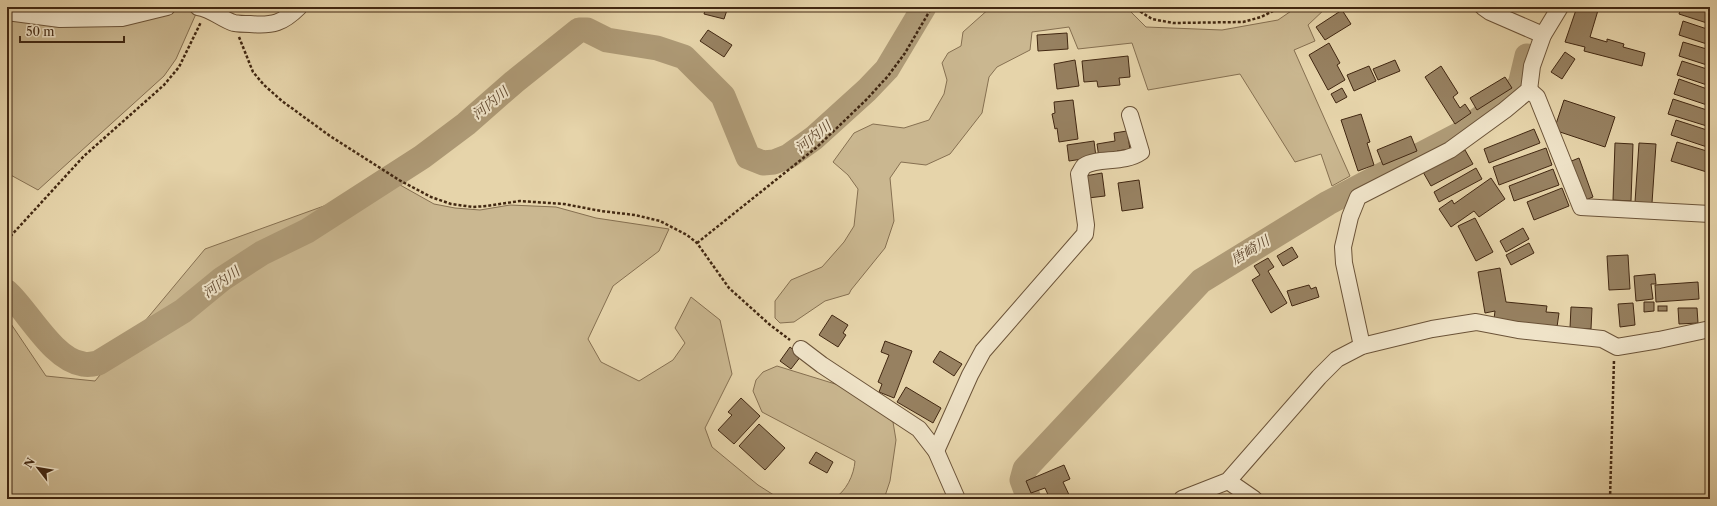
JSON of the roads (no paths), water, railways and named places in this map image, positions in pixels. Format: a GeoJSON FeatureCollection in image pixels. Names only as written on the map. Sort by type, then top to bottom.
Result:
{"type":"FeatureCollection","features":[{"type":"Feature","properties":{"kind":"street"},"geometry":{"type":"LineString","coordinates":[[7,12],[60,19],[122,18],[167,7]]}},
{"type":"Feature","properties":{"kind":"street"},"geometry":{"type":"LineString","coordinates":[[202,8],[235,23],[261,25],[279,23],[291,16],[299,7]]}},
{"type":"Feature","properties":{"kind":"street"},"geometry":{"type":"LineString","coordinates":[[1483,7],[1490,12],[1543,35]]}},
{"type":"Feature","properties":{"kind":"street"},"geometry":{"type":"LineString","coordinates":[[1362,346],[1344,263],[1343,247],[1350,217],[1358,197],[1450,150],[1505,110],[1529,90],[1532,66],[1543,35],[1560,7]]}},
{"type":"Feature","properties":{"kind":"street"},"geometry":{"type":"LineString","coordinates":[[1529,90],[1537,97],[1581,207],[1710,214]]}},
{"type":"Feature","properties":{"kind":"street"},"geometry":{"type":"LineString","coordinates":[[936,451],[970,375],[983,351],[1085,234],[1086,225],[1079,174],[1083,166],[1092,163],[1134,157],[1142,152],[1130,115]]}},
{"type":"Feature","properties":{"kind":"street"},"geometry":{"type":"LineString","coordinates":[[1182,499],[1228,481],[1319,377],[1337,359],[1362,346],[1432,329],[1476,322],[1518,330],[1602,339],[1617,347],[1710,329]]}},
{"type":"Feature","properties":{"kind":"street"},"geometry":{"type":"LineString","coordinates":[[801,349],[822,365],[918,429],[936,451],[957,499]]}},
{"type":"Feature","properties":{"kind":"street"},"geometry":{"type":"LineString","coordinates":[[1228,481],[1254,499]]}},
{"type":"Feature","properties":{"kind":"waterway","name":"河内川"},"geometry":{"type":"LineString","coordinates":[[7,292],[61,354],[72,361],[83,364],[98,363],[183,311],[222,279],[262,253],[307,231],[422,157],[466,124],[514,82],[579,30],[587,30],[607,40],[657,48],[684,57],[723,96],[748,157],[763,163],[774,162],[789,156],[814,138],[867,90],[887,69],[924,7]]}},
{"type":"Feature","properties":{"kind":"waterway","name":"唐崎川"},"geometry":{"type":"LineString","coordinates":[[1029,499],[1022,480],[1025,469],[1201,281],[1328,203],[1460,134],[1520,85],[1527,56]]}}]}
